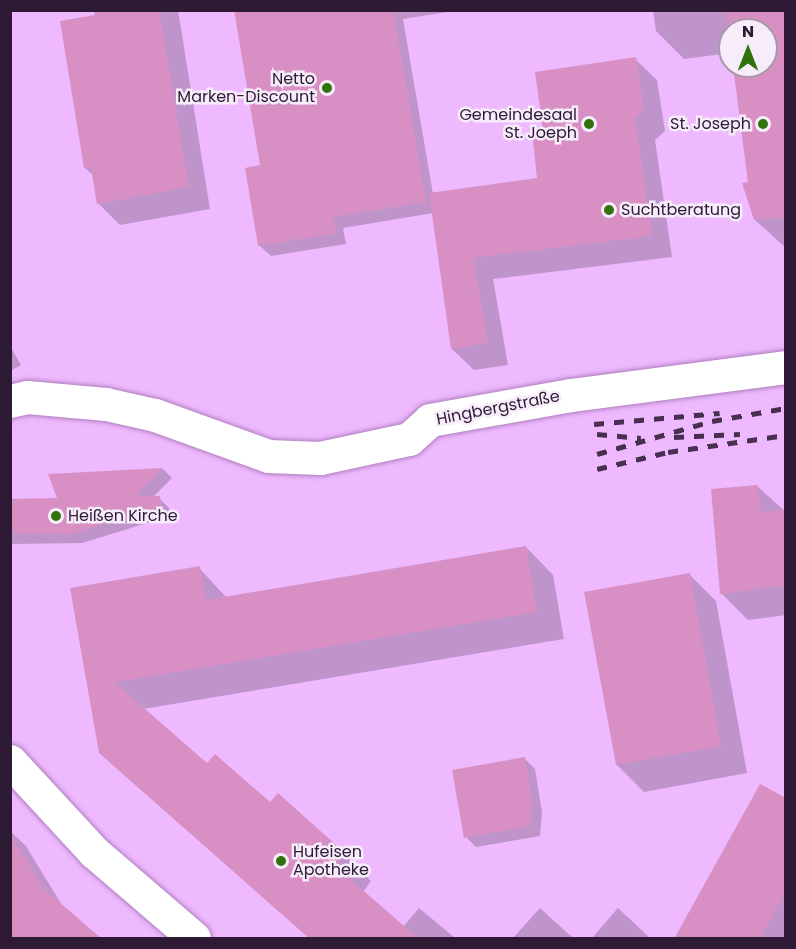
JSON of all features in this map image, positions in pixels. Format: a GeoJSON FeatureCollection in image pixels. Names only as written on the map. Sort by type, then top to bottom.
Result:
{"type":"FeatureCollection","features":[{"type":"Feature","properties":{"kind":"street","name":"Hingbergstraße"},"geometry":{"type":"LineString","coordinates":[[10,400],[27,397],[106,404],[155,414],[268,456],[320,458],[409,439],[430,420],[571,395],[786,367]]}},
{"type":"Feature","properties":{"kind":"street"},"geometry":{"type":"LineString","coordinates":[[10,761],[94,852],[194,939]]}},
{"type":"Feature","properties":{"kind":"building"},"geometry":{"type":"Polygon","coordinates":[[[94,10],[159,10],[189,187],[97,204],[91,168],[84,168],[60,21],[95,15],[94,10]]]}},
{"type":"Feature","properties":{"kind":"building","name":"Netto Marken-Discount"},"geometry":{"type":"Polygon","coordinates":[[[234,10],[393,10],[426,202],[333,217],[336,233],[258,246],[245,168],[260,165],[234,10]]]}},
{"type":"Feature","properties":{"kind":"building","name":"St. Joseph"},"geometry":{"type":"Polygon","coordinates":[[[726,10],[786,10],[786,217],[754,220],[742,183],[748,182],[735,78],[778,78],[778,18],[727,18],[726,10]]]}},
{"type":"Feature","properties":{"kind":"building"},"geometry":{"type":"Polygon","coordinates":[[[636,57],[644,109],[635,118],[652,236],[473,258],[488,343],[451,349],[429,193],[537,178],[532,132],[543,130],[535,72],[636,57]]]}},
{"type":"Feature","properties":{"kind":"building"},"geometry":{"type":"Polygon","coordinates":[[[163,468],[137,493],[138,497],[160,496],[161,506],[71,534],[10,534],[10,499],[57,498],[48,474],[163,468]]]}},
{"type":"Feature","properties":{"kind":"building"},"geometry":{"type":"Polygon","coordinates":[[[757,485],[762,513],[786,510],[786,585],[720,594],[711,489],[757,485]]]}},
{"type":"Feature","properties":{"kind":"building"},"geometry":{"type":"Polygon","coordinates":[[[526,546],[537,612],[114,682],[207,763],[215,754],[270,802],[278,793],[345,853],[335,866],[419,939],[310,939],[99,753],[70,588],[200,566],[206,600],[526,546]]]}},
{"type":"Feature","properties":{"kind":"building"},"geometry":{"type":"Polygon","coordinates":[[[690,573],[721,746],[616,765],[584,592],[690,573]]]}},
{"type":"Feature","properties":{"kind":"building"},"geometry":{"type":"Polygon","coordinates":[[[525,757],[532,801],[531,826],[464,838],[452,770],[525,757]]]}},
{"type":"Feature","properties":{"kind":"building"},"geometry":{"type":"Polygon","coordinates":[[[760,784],[786,798],[786,892],[760,939],[674,939],[760,784]]]}},
{"type":"Feature","properties":{"kind":"building"},"geometry":{"type":"Polygon","coordinates":[[[10,833],[44,889],[102,939],[10,939],[10,833]]]}},
{"type":"Feature","properties":{"kind":"railway"},"geometry":{"type":"LineString","coordinates":[[597,454],[712,421],[786,408]]}},
{"type":"Feature","properties":{"kind":"railway"},"geometry":{"type":"LineString","coordinates":[[594,424],[720,413]]}},
{"type":"Feature","properties":{"kind":"railway"},"geometry":{"type":"LineString","coordinates":[[597,434],[641,438]]}},
{"type":"Feature","properties":{"kind":"railway"},"geometry":{"type":"LineString","coordinates":[[674,437],[740,434]]}},
{"type":"Feature","properties":{"kind":"railway"},"geometry":{"type":"LineString","coordinates":[[597,469],[668,452],[786,435]]}},
{"type":"Feature","properties":{"kind":"place","name":"Netto Marken-Discount"},"geometry":{"type":"Point","coordinates":[327,88]}},
{"type":"Feature","properties":{"kind":"place","name":"Gemeindesaal St. Joeph"},"geometry":{"type":"Point","coordinates":[589,124]}},
{"type":"Feature","properties":{"kind":"place","name":"St. Joseph"},"geometry":{"type":"Point","coordinates":[763,124]}},
{"type":"Feature","properties":{"kind":"place","name":"Suchtberatung"},"geometry":{"type":"Point","coordinates":[609,210]}},
{"type":"Feature","properties":{"kind":"place","name":"Heißen Kirche"},"geometry":{"type":"Point","coordinates":[56,516]}},
{"type":"Feature","properties":{"kind":"place","name":"Hufeisen Apotheke"},"geometry":{"type":"Point","coordinates":[281,861]}}]}
